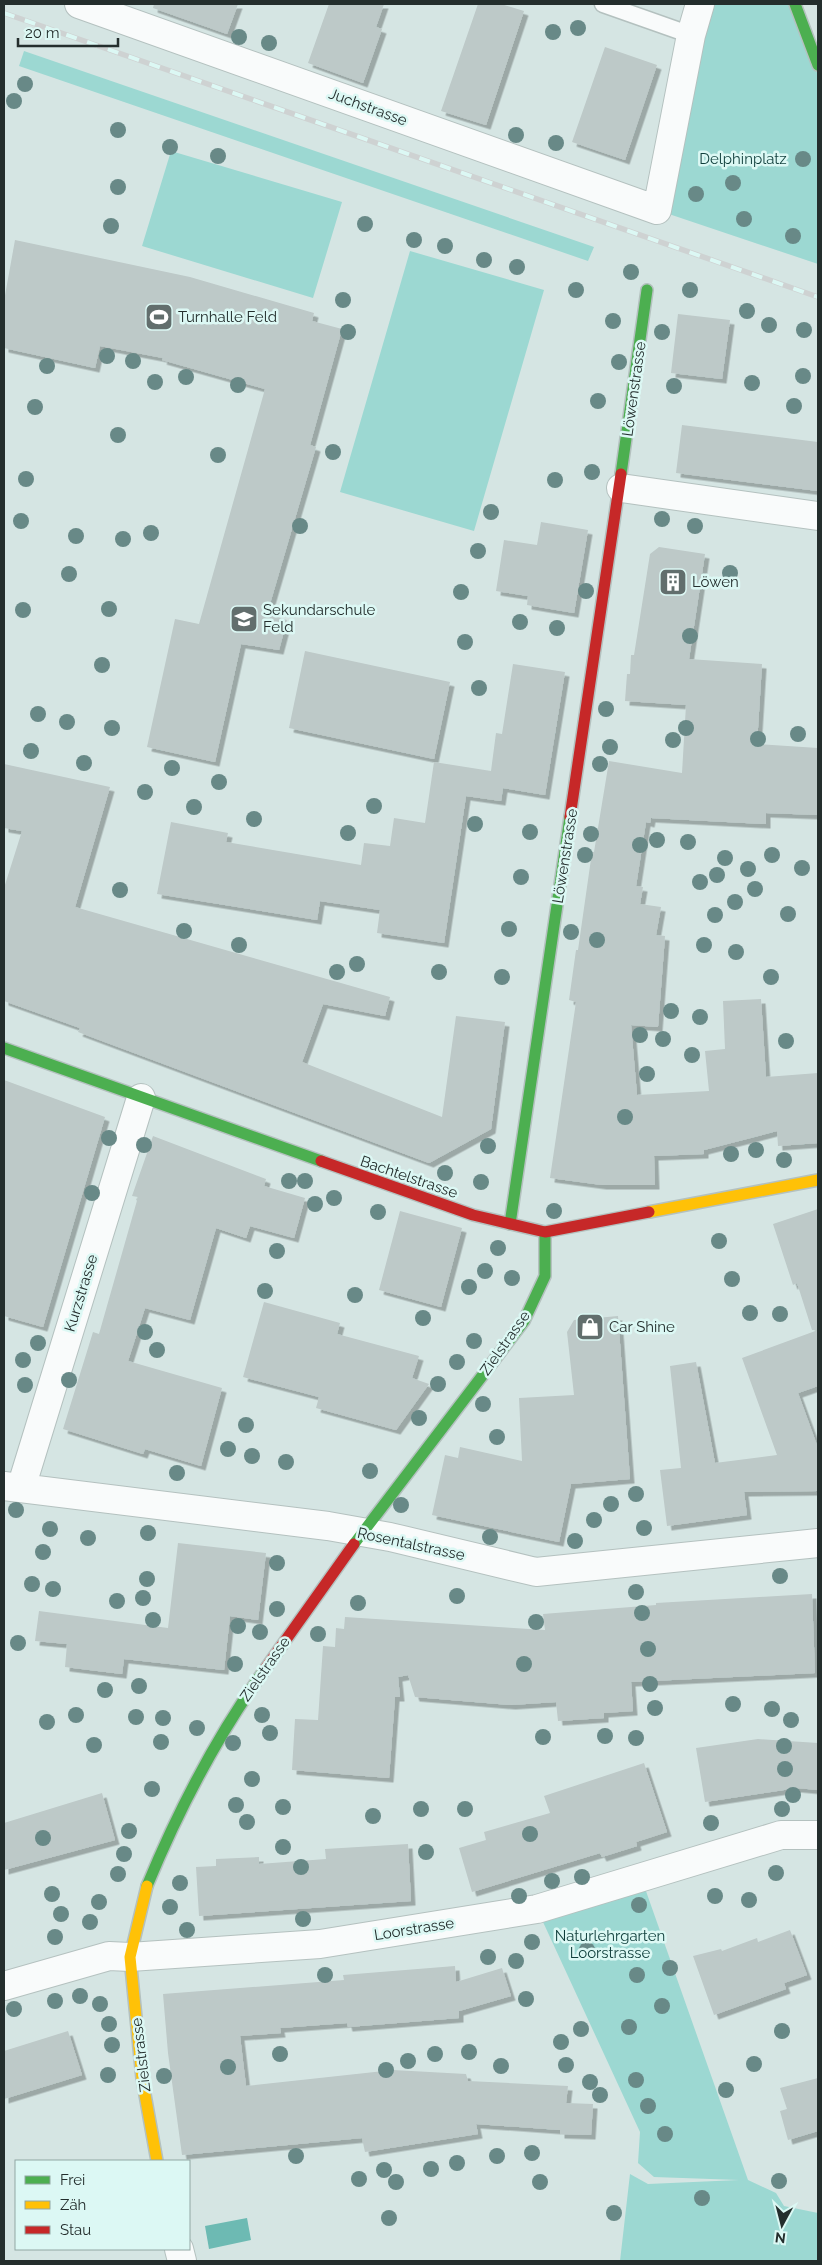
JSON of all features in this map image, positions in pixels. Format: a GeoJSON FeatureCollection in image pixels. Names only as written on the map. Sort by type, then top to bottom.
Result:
{"type":"FeatureCollection","features":[{"type":"Feature","properties":{"kind":"street","name":"Juchstrasse"},"geometry":{"type":"LineString","coordinates":[[79,4],[657,210],[691,35]]}},
{"type":"Feature","properties":{"kind":"street"},"geometry":{"type":"LineString","coordinates":[[691,35],[700,4]]}},
{"type":"Feature","properties":{"kind":"street"},"geometry":{"type":"LineString","coordinates":[[795,4],[818,65]]}},
{"type":"Feature","properties":{"kind":"street","name":"Löwenstrasse"},"geometry":{"type":"LineString","coordinates":[[510,1224],[540,1011],[621,488],[647,290]]}},
{"type":"Feature","properties":{"kind":"street"},"geometry":{"type":"LineString","coordinates":[[621,488],[818,516]]}},
{"type":"Feature","properties":{"kind":"street","name":"Bachtelstrasse"},"geometry":{"type":"LineString","coordinates":[[4,1048],[473,1215],[546,1232],[818,1180]]}},
{"type":"Feature","properties":{"kind":"street","name":"Kurzstrasse"},"geometry":{"type":"LineString","coordinates":[[12,1487],[141,1098]]}},
{"type":"Feature","properties":{"kind":"street","name":"Zielstrasse"},"geometry":{"type":"LineString","coordinates":[[157,2160],[142,2078],[130,1957],[143,1896],[174,1821],[235,1711],[362,1533],[524,1321],[545,1276],[546,1232]]}},
{"type":"Feature","properties":{"kind":"street","name":"Rosentalstrasse"},"geometry":{"type":"LineString","coordinates":[[12,1487],[328,1526],[536,1572],[818,1543]]}},
{"type":"Feature","properties":{"kind":"street","name":"Loorstrasse"},"geometry":{"type":"LineString","coordinates":[[4,1986],[109,1956],[130,1957],[320,1944],[537,1909],[781,1835],[818,1835]]}},
{"type":"Feature","properties":{"kind":"lane"},"geometry":{"type":"LineString","coordinates":[[602,4],[691,35]]}},
{"type":"Feature","properties":{"kind":"green space","name":"Delphinplatz"},"geometry":{"type":"Polygon","coordinates":[[[700,4],[795,4],[818,65],[818,264],[657,210],[700,4]]]}},
{"type":"Feature","properties":{"kind":"green space"},"geometry":{"type":"Polygon","coordinates":[[[24,51],[594,247],[588,261],[19,66],[24,51]]]}},
{"type":"Feature","properties":{"kind":"green space"},"geometry":{"type":"Polygon","coordinates":[[[171,151],[342,202],[313,298],[142,246],[171,151]]]}},
{"type":"Feature","properties":{"kind":"green space"},"geometry":{"type":"Polygon","coordinates":[[[410,251],[544,290],[474,531],[340,492],[410,251]]]}},
{"type":"Feature","properties":{"kind":"green space","name":"Naturlehrgarten Loorstrasse"},"geometry":{"type":"Polygon","coordinates":[[[641,1877],[748,2180],[776,2193],[784,2206],[818,2213],[818,2261],[620,2261],[630,2174],[648,2184],[739,2180],[654,2177],[638,2163],[640,2132],[537,1909],[641,1877]]]}},
{"type":"Feature","properties":{"kind":"shaded area"},"geometry":{"type":"Polygon","coordinates":[[[247,2218],[251,2240],[209,2249],[205,2226],[247,2218]]]}},
{"type":"Feature","properties":{"kind":"building"},"geometry":{"type":"Polygon","coordinates":[[[154,4],[238,4],[227,34],[153,8],[154,4]]]}},
{"type":"Feature","properties":{"kind":"building"},"geometry":{"type":"Polygon","coordinates":[[[329,4],[384,4],[376,27],[382,29],[363,83],[308,63],[329,4]]]}},
{"type":"Feature","properties":{"kind":"building"},"geometry":{"type":"Polygon","coordinates":[[[478,4],[501,4],[524,11],[486,125],[441,111],[478,4]]]}},
{"type":"Feature","properties":{"kind":"building"},"geometry":{"type":"Polygon","coordinates":[[[605,47],[657,65],[625,160],[572,142],[605,47]]]}},
{"type":"Feature","properties":{"kind":"building"},"geometry":{"type":"Polygon","coordinates":[[[15,240],[190,277],[314,313],[312,321],[342,329],[310,445],[316,447],[267,614],[287,620],[279,650],[241,644],[215,762],[147,747],[175,619],[199,624],[265,389],[162,360],[163,358],[100,346],[95,368],[4,348],[4,301],[15,240]]]}},
{"type":"Feature","properties":{"kind":"building"},"geometry":{"type":"Polygon","coordinates":[[[678,314],[730,320],[722,379],[671,373],[678,314]]]}},
{"type":"Feature","properties":{"kind":"building"},"geometry":{"type":"Polygon","coordinates":[[[682,425],[818,442],[818,491],[676,473],[682,425]]]}},
{"type":"Feature","properties":{"kind":"building"},"geometry":{"type":"Polygon","coordinates":[[[541,522],[588,530],[574,613],[527,605],[528,596],[496,591],[504,540],[537,545],[541,522]]]}},
{"type":"Feature","properties":{"kind":"building"},"geometry":{"type":"Polygon","coordinates":[[[659,547],[705,554],[689,659],[762,664],[757,744],[818,748],[818,815],[766,813],[766,824],[651,818],[650,823],[646,822],[636,886],[643,887],[640,904],[661,907],[656,935],[665,936],[658,1027],[631,1025],[637,1095],[709,1091],[705,1051],[725,1049],[723,1001],[761,999],[766,1077],[818,1073],[818,1143],[778,1146],[777,1131],[704,1150],[704,1154],[654,1156],[655,1185],[602,1185],[550,1178],[576,1002],[569,1000],[576,950],[578,950],[592,852],[594,852],[609,761],[682,773],[686,705],[625,701],[627,674],[630,674],[631,655],[634,655],[650,554],[659,547]]]}},
{"type":"Feature","properties":{"kind":"building"},"geometry":{"type":"Polygon","coordinates":[[[305,651],[450,682],[434,759],[289,728],[305,651]]]}},
{"type":"Feature","properties":{"kind":"building"},"geometry":{"type":"Polygon","coordinates":[[[513,664],[565,672],[545,795],[503,788],[501,801],[466,796],[444,943],[377,933],[380,910],[320,901],[317,920],[157,894],[171,822],[228,833],[226,842],[361,865],[364,843],[390,846],[394,818],[425,823],[434,762],[491,771],[496,733],[502,734],[513,664]]]}},
{"type":"Feature","properties":{"kind":"building"},"geometry":{"type":"Polygon","coordinates":[[[4,764],[110,787],[75,907],[390,997],[385,1016],[323,1004],[302,1062],[442,1117],[456,1016],[505,1022],[491,1129],[429,1163],[78,1032],[80,1028],[4,1001],[4,888],[22,831],[4,828],[4,764]]]}},
{"type":"Feature","properties":{"kind":"building"},"geometry":{"type":"Polygon","coordinates":[[[4,1080],[105,1117],[43,1327],[4,1316],[4,1080]]]}},
{"type":"Feature","properties":{"kind":"building"},"geometry":{"type":"Polygon","coordinates":[[[153,1136],[266,1179],[264,1186],[305,1198],[294,1238],[250,1226],[246,1238],[216,1228],[190,1320],[145,1308],[128,1361],[222,1388],[201,1466],[145,1449],[143,1454],[63,1429],[93,1332],[99,1334],[138,1197],[132,1196],[153,1136]]]}},
{"type":"Feature","properties":{"kind":"building"},"geometry":{"type":"Polygon","coordinates":[[[818,1209],[818,1330],[812,1330],[797,1283],[793,1285],[773,1224],[818,1209]]]}},
{"type":"Feature","properties":{"kind":"building"},"geometry":{"type":"Polygon","coordinates":[[[400,1211],[462,1228],[441,1307],[379,1290],[400,1211]]]}},
{"type":"Feature","properties":{"kind":"building"},"geometry":{"type":"Polygon","coordinates":[[[264,1302],[340,1323],[337,1334],[419,1356],[412,1378],[429,1384],[396,1430],[316,1408],[319,1397],[243,1377],[264,1302]]]}},
{"type":"Feature","properties":{"kind":"building"},"geometry":{"type":"Polygon","coordinates":[[[618,1316],[630,1479],[571,1484],[559,1542],[432,1515],[445,1455],[458,1458],[460,1447],[522,1461],[519,1398],[574,1395],[567,1332],[574,1320],[618,1316]]]}},
{"type":"Feature","properties":{"kind":"building"},"geometry":{"type":"Polygon","coordinates":[[[818,1330],[818,1386],[798,1393],[818,1448],[818,1491],[744,1492],[747,1515],[667,1526],[660,1470],[681,1468],[670,1366],[696,1362],[715,1463],[777,1455],[742,1358],[818,1330]]]}},
{"type":"Feature","properties":{"kind":"building"},"geometry":{"type":"Polygon","coordinates":[[[178,1543],[266,1553],[258,1620],[230,1616],[224,1670],[124,1659],[122,1674],[65,1667],[67,1644],[35,1641],[39,1611],[168,1628],[178,1543]]]}},
{"type":"Feature","properties":{"kind":"building"},"geometry":{"type":"Polygon","coordinates":[[[812,1594],[815,1673],[631,1682],[633,1711],[604,1713],[604,1718],[558,1721],[556,1702],[511,1705],[415,1697],[408,1675],[398,1677],[400,1697],[395,1697],[389,1778],[292,1770],[295,1719],[318,1720],[323,1646],[335,1647],[336,1628],[344,1629],[345,1617],[545,1630],[543,1614],[656,1605],[656,1603],[812,1594]]]}},
{"type":"Feature","properties":{"kind":"building"},"geometry":{"type":"Polygon","coordinates":[[[758,1739],[818,1743],[818,1790],[797,1788],[705,1802],[696,1748],[758,1739]]]}},
{"type":"Feature","properties":{"kind":"building"},"geometry":{"type":"Polygon","coordinates":[[[644,1763],[667,1832],[636,1842],[637,1846],[602,1857],[600,1853],[472,1892],[459,1848],[486,1840],[484,1832],[550,1813],[544,1796],[644,1763]]]}},
{"type":"Feature","properties":{"kind":"building"},"geometry":{"type":"Polygon","coordinates":[[[102,1793],[115,1840],[4,1870],[4,1823],[102,1793]]]}},
{"type":"Feature","properties":{"kind":"building"},"geometry":{"type":"Polygon","coordinates":[[[408,1844],[411,1901],[199,1916],[196,1867],[216,1866],[216,1859],[259,1857],[259,1864],[326,1859],[325,1849],[408,1844]]]}},
{"type":"Feature","properties":{"kind":"building"},"geometry":{"type":"Polygon","coordinates":[[[790,1930],[807,1975],[784,1983],[786,1989],[714,2015],[693,1956],[721,1949],[722,1951],[757,1938],[758,1942],[790,1930]]]}},
{"type":"Feature","properties":{"kind":"building"},"geometry":{"type":"Polygon","coordinates":[[[455,1966],[456,1982],[502,1968],[511,1996],[459,2011],[459,2018],[348,2027],[347,2023],[280,2028],[281,2033],[240,2036],[246,2086],[393,2070],[466,2074],[468,2081],[568,2086],[566,2103],[593,2104],[591,2135],[560,2134],[560,2130],[476,2124],[478,2134],[365,2152],[362,2138],[182,2155],[168,2053],[163,1994],[344,1980],[343,1975],[455,1966]]]}},
{"type":"Feature","properties":{"kind":"building"},"geometry":{"type":"Polygon","coordinates":[[[68,2031],[82,2075],[4,2099],[4,2051],[68,2031]]]}},
{"type":"Feature","properties":{"kind":"building"},"geometry":{"type":"Polygon","coordinates":[[[818,2078],[818,2131],[788,2140],[780,2111],[787,2109],[780,2088],[818,2078]]]}},
{"type":"Feature","properties":{"kind":"railway"},"geometry":{"type":"LineString","coordinates":[[4,13],[818,297]]}},
{"type":"Feature","properties":{"kind":"traffic: fast"},"geometry":{"type":"LineString","coordinates":[[795,4],[818,65]]}},
{"type":"Feature","properties":{"kind":"traffic: fast"},"geometry":{"type":"LineString","coordinates":[[621,474],[647,290]]}},
{"type":"Feature","properties":{"kind":"traffic: fast"},"geometry":{"type":"LineString","coordinates":[[510,1224],[570,817]]}},
{"type":"Feature","properties":{"kind":"traffic: fast"},"geometry":{"type":"LineString","coordinates":[[4,1048],[321,1161]]}},
{"type":"Feature","properties":{"kind":"traffic: fast"},"geometry":{"type":"LineString","coordinates":[[354,1544],[524,1321],[545,1276],[545,1232]]}},
{"type":"Feature","properties":{"kind":"traffic: fast"},"geometry":{"type":"LineString","coordinates":[[147,1886],[171,1830],[213,1749],[263,1672]]}},
{"type":"Feature","properties":{"kind":"traffic: slow"},"geometry":{"type":"LineString","coordinates":[[649,1212],[818,1180]]}},
{"type":"Feature","properties":{"kind":"traffic: slow"},"geometry":{"type":"LineString","coordinates":[[147,1886],[130,1957],[142,2078],[157,2160]]}},
{"type":"Feature","properties":{"kind":"traffic: jam"},"geometry":{"type":"LineString","coordinates":[[570,817],[621,474]]}},
{"type":"Feature","properties":{"kind":"traffic: jam"},"geometry":{"type":"LineString","coordinates":[[321,1161],[473,1215],[545,1232],[649,1212]]}},
{"type":"Feature","properties":{"kind":"traffic: jam"},"geometry":{"type":"LineString","coordinates":[[263,1672],[354,1544]]}},
{"type":"Feature","properties":{"kind":"place","name":"Turnhalle Feld"},"geometry":{"type":"Point","coordinates":[159,317]}},
{"type":"Feature","properties":{"kind":"place","name":"Löwen"},"geometry":{"type":"Point","coordinates":[673,582]}},
{"type":"Feature","properties":{"kind":"place","name":"Sekundarschule Feld"},"geometry":{"type":"Point","coordinates":[244,619]}},
{"type":"Feature","properties":{"kind":"place","name":"Car Shine"},"geometry":{"type":"Point","coordinates":[590,1327]}}]}
